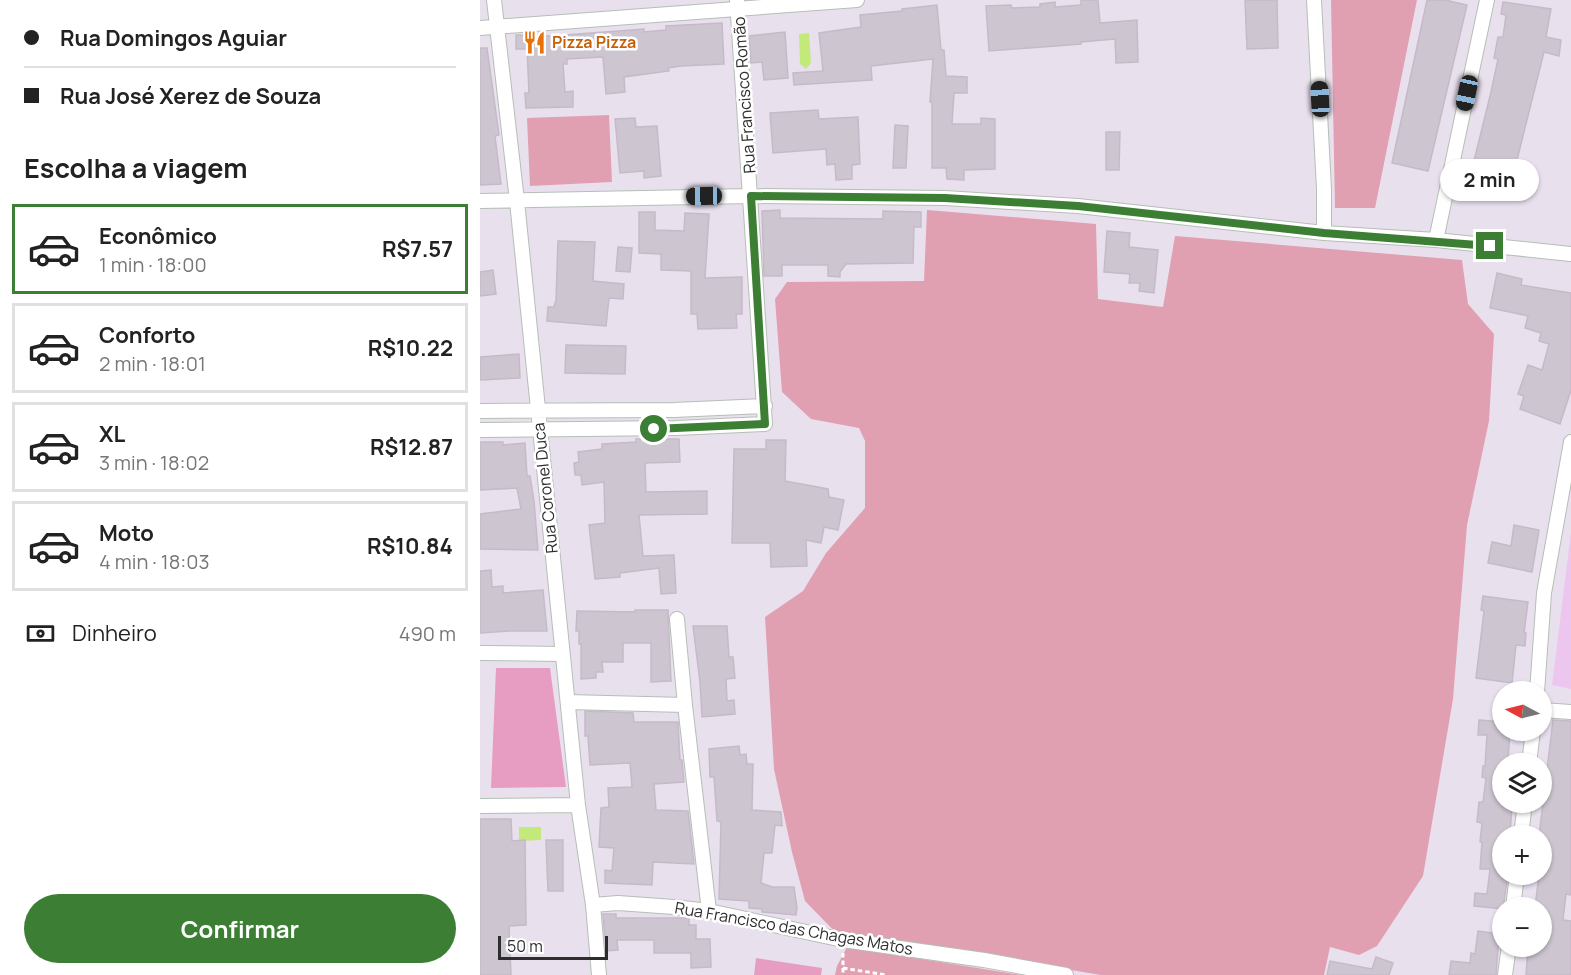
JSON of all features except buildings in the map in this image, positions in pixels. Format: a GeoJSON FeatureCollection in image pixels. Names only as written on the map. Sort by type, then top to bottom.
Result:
{"type":"FeatureCollection","features":[{"type":"Feature","properties":{"kind":"street","name":"Rua Coronel Duca"},"geometry":{"type":"LineString","coordinates":[[494,0],[517,201],[578,806],[593,905],[599,975]]}},
{"type":"Feature","properties":{"kind":"street"},"geometry":{"type":"LineString","coordinates":[[480,28],[737,4],[857,0]]}},
{"type":"Feature","properties":{"kind":"street"},"geometry":{"type":"LineString","coordinates":[[1314,0],[1324,189],[1324,233]]}},
{"type":"Feature","properties":{"kind":"street"},"geometry":{"type":"LineString","coordinates":[[1436,240],[1487,0]]}},
{"type":"Feature","properties":{"kind":"street","name":"Rua Francisco Romão"},"geometry":{"type":"LineString","coordinates":[[737,4],[765,406]]}},
{"type":"Feature","properties":{"kind":"street"},"geometry":{"type":"LineString","coordinates":[[480,201],[751,196],[945,198],[1078,206],[1324,233],[1436,240],[1571,254]]}},
{"type":"Feature","properties":{"kind":"street"},"geometry":{"type":"LineString","coordinates":[[480,411],[674,410],[765,406],[765,424],[539,431],[480,430]]}},
{"type":"Feature","properties":{"kind":"street"},"geometry":{"type":"LineString","coordinates":[[674,410],[676,428]]}},
{"type":"Feature","properties":{"kind":"street"},"geometry":{"type":"LineString","coordinates":[[1538,681],[1544,593],[1571,442]]}},
{"type":"Feature","properties":{"kind":"street"},"geometry":{"type":"LineString","coordinates":[[677,619],[709,911]]}},
{"type":"Feature","properties":{"kind":"street"},"geometry":{"type":"LineString","coordinates":[[480,653],[562,654]]}},
{"type":"Feature","properties":{"kind":"street"},"geometry":{"type":"LineString","coordinates":[[568,702],[685,705]]}},
{"type":"Feature","properties":{"kind":"street"},"geometry":{"type":"LineString","coordinates":[[1552,710],[1571,711]]}},
{"type":"Feature","properties":{"kind":"street"},"geometry":{"type":"LineString","coordinates":[[480,806],[578,806]]}},
{"type":"Feature","properties":{"kind":"street","name":"Rua Francisco das Chagas Matos"},"geometry":{"type":"LineString","coordinates":[[593,905],[618,903],[709,911],[843,940],[910,948],[1066,975]]}},
{"type":"Feature","properties":{"kind":"street"},"geometry":{"type":"LineString","coordinates":[[1505,975],[1507,957]]}},
{"type":"Feature","properties":{"kind":"path"},"geometry":{"type":"LineString","coordinates":[[843,975],[843,968],[885,975]]}},
{"type":"Feature","properties":{"kind":"shaded area"},"geometry":{"type":"Polygon","coordinates":[[[1331,0],[1417,0],[1375,208],[1335,208],[1331,0]]]}},
{"type":"Feature","properties":{"kind":"shaded area"},"geometry":{"type":"Polygon","coordinates":[[[809,33],[811,63],[806,69],[800,64],[799,34],[809,33]]]}},
{"type":"Feature","properties":{"kind":"shaded area"},"geometry":{"type":"Polygon","coordinates":[[[609,115],[612,182],[530,186],[527,118],[609,115]]]}},
{"type":"Feature","properties":{"kind":"shaded area"},"geometry":{"type":"Polygon","coordinates":[[[927,210],[1096,224],[1098,299],[1163,307],[1175,236],[1462,260],[1468,304],[1494,334],[1489,421],[1467,525],[1453,699],[1423,876],[1377,946],[1359,955],[1330,947],[1324,975],[1101,975],[843,940],[805,901],[774,769],[765,617],[803,591],[826,553],[865,508],[865,441],[859,428],[811,419],[782,392],[775,299],[787,282],[924,281],[927,210]]]}},
{"type":"Feature","properties":{"kind":"shaded area"},"geometry":{"type":"Polygon","coordinates":[[[496,668],[550,668],[566,787],[491,788],[496,668]]]}},
{"type":"Feature","properties":{"kind":"shaded area"},"geometry":{"type":"Polygon","coordinates":[[[519,827],[541,827],[541,840],[519,841],[519,827]]]}},
{"type":"Feature","properties":{"kind":"shaded area"},"geometry":{"type":"Polygon","coordinates":[[[847,947],[1021,975],[835,975],[847,947]]]}},
{"type":"Feature","properties":{"kind":"shaded area"},"geometry":{"type":"Polygon","coordinates":[[[756,958],[822,968],[821,975],[754,975],[756,958]]]}},
{"type":"Feature","properties":{"kind":"sand"},"geometry":{"type":"Polygon","coordinates":[[[1571,532],[1571,689],[1552,685],[1571,532]]]}},
{"type":"Feature","properties":{"kind":"place","name":"Pizza Pizza"},"geometry":{"type":"Point","coordinates":[534,42]}},
{"type":"Feature","properties":{"kind":"route"},"geometry":{"type":"LineString","coordinates":[[654,429],[765,424],[751,196],[945,198],[1078,206],[1324,233],[1490,246]]}}]}
